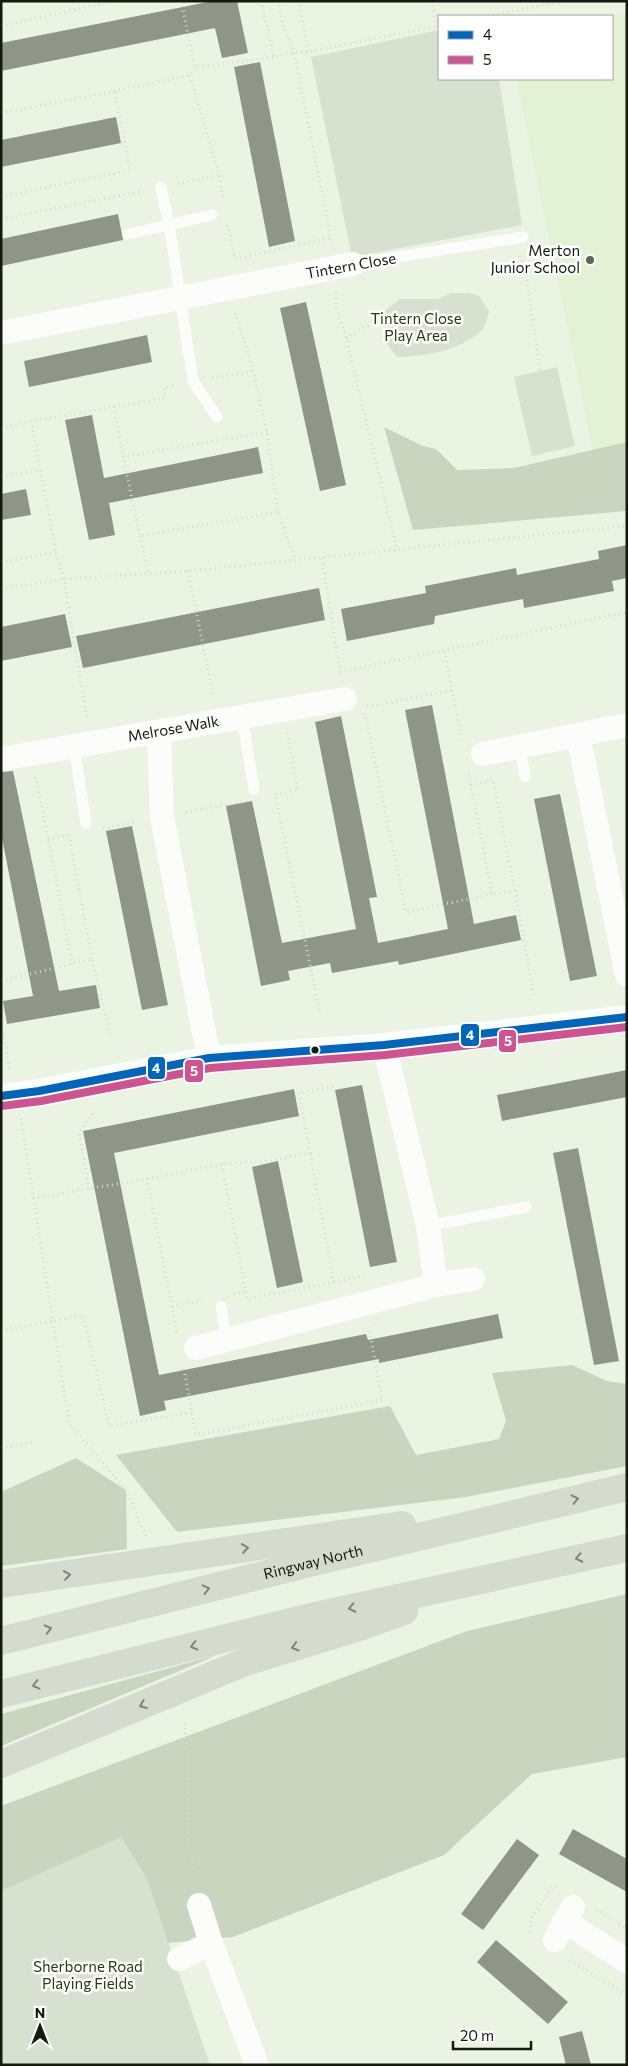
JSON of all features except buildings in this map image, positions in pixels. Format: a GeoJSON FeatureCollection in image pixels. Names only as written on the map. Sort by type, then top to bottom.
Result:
{"type":"FeatureCollection","features":[{"type":"Feature","properties":{"kind":"highway","name":"Ringway North"},"geometry":{"type":"LineString","coordinates":[[1,1641],[528,1509],[627,1487]]}},
{"type":"Feature","properties":{"kind":"highway"},"geometry":{"type":"LineString","coordinates":[[1,1584],[349,1531],[528,1509]]}},
{"type":"Feature","properties":{"kind":"highway"},"geometry":{"type":"LineString","coordinates":[[1,1694],[311,1617],[627,1548]]}},
{"type":"Feature","properties":{"kind":"highway"},"geometry":{"type":"LineString","coordinates":[[1,1764],[245,1662],[362,1626],[506,1574]]}},
{"type":"Feature","properties":{"kind":"street","name":"Tintern Close"},"geometry":{"type":"LineString","coordinates":[[1,333],[353,264]]}},
{"type":"Feature","properties":{"kind":"street","name":"Melrose Walk"},"geometry":{"type":"LineString","coordinates":[[1,759],[345,699]]}},
{"type":"Feature","properties":{"kind":"street"},"geometry":{"type":"LineString","coordinates":[[471,756],[627,725]]}},
{"type":"Feature","properties":{"kind":"street"},"geometry":{"type":"LineString","coordinates":[[158,732],[162,817],[209,1058]]}},
{"type":"Feature","properties":{"kind":"street"},"geometry":{"type":"LineString","coordinates":[[578,735],[627,974]]}},
{"type":"Feature","properties":{"kind":"street"},"geometry":{"type":"LineString","coordinates":[[1,1096],[39,1091],[209,1058],[384,1045],[627,1017]]}},
{"type":"Feature","properties":{"kind":"street"},"geometry":{"type":"LineString","coordinates":[[384,1045],[428,1226],[436,1285]]}},
{"type":"Feature","properties":{"kind":"street"},"geometry":{"type":"LineString","coordinates":[[185,1349],[436,1285],[473,1279]]}},
{"type":"Feature","properties":{"kind":"street"},"geometry":{"type":"LineString","coordinates":[[199,1905],[211,1943],[257,2065]]}},
{"type":"Feature","properties":{"kind":"street"},"geometry":{"type":"LineString","coordinates":[[564,1923],[627,1961]]}},
{"type":"Feature","properties":{"kind":"street"},"geometry":{"type":"LineString","coordinates":[[179,1959],[211,1943]]}},
{"type":"Feature","properties":{"kind":"lane"},"geometry":{"type":"LineString","coordinates":[[161,187],[169,224],[193,381],[217,417]]}},
{"type":"Feature","properties":{"kind":"lane"},"geometry":{"type":"LineString","coordinates":[[128,234],[212,215]]}},
{"type":"Feature","properties":{"kind":"lane","name":"Tintern Close"},"geometry":{"type":"LineString","coordinates":[[353,264],[517,238]]}},
{"type":"Feature","properties":{"kind":"lane"},"geometry":{"type":"LineString","coordinates":[[242,717],[254,789]]}},
{"type":"Feature","properties":{"kind":"lane"},"geometry":{"type":"LineString","coordinates":[[83,745],[86,823]]}},
{"type":"Feature","properties":{"kind":"lane"},"geometry":{"type":"LineString","coordinates":[[520,747],[525,777]]}},
{"type":"Feature","properties":{"kind":"lane"},"geometry":{"type":"LineString","coordinates":[[428,1226],[526,1207]]}},
{"type":"Feature","properties":{"kind":"lane"},"geometry":{"type":"LineString","coordinates":[[221,1307],[226,1340]]}},
{"type":"Feature","properties":{"kind":"path"},"geometry":{"type":"LineString","coordinates":[[1,26],[114,1]]}},
{"type":"Feature","properties":{"kind":"path"},"geometry":{"type":"LineString","coordinates":[[1,113],[190,75],[195,67],[181,1]]}},
{"type":"Feature","properties":{"kind":"path"},"geometry":{"type":"LineString","coordinates":[[261,1],[274,57]]}},
{"type":"Feature","properties":{"kind":"path"},"geometry":{"type":"LineString","coordinates":[[228,222],[235,259],[330,238],[294,52],[284,28],[278,1]]}},
{"type":"Feature","properties":{"kind":"path"},"geometry":{"type":"LineString","coordinates":[[299,1],[308,52]]}},
{"type":"Feature","properties":{"kind":"path"},"geometry":{"type":"LineString","coordinates":[[195,67],[274,57],[294,52],[308,52],[438,26],[432,1]]}},
{"type":"Feature","properties":{"kind":"path"},"geometry":{"type":"LineString","coordinates":[[493,15],[562,1]]}},
{"type":"Feature","properties":{"kind":"path"},"geometry":{"type":"LineString","coordinates":[[190,75],[224,203]]}},
{"type":"Feature","properties":{"kind":"path"},"geometry":{"type":"LineString","coordinates":[[1,196],[130,170],[115,91]]}},
{"type":"Feature","properties":{"kind":"path"},"geometry":{"type":"LineString","coordinates":[[1,219],[218,175]]}},
{"type":"Feature","properties":{"kind":"path"},"geometry":{"type":"LineString","coordinates":[[517,238],[525,266],[540,370]]}},
{"type":"Feature","properties":{"kind":"path"},"geometry":{"type":"LineString","coordinates":[[327,296],[336,294],[336,307],[346,338],[397,550]]}},
{"type":"Feature","properties":{"kind":"path"},"geometry":{"type":"LineString","coordinates":[[245,311],[236,312],[254,371],[268,432],[278,512],[296,560]]}},
{"type":"Feature","properties":{"kind":"path"},"geometry":{"type":"LineString","coordinates":[[346,338],[382,317]]}},
{"type":"Feature","properties":{"kind":"path"},"geometry":{"type":"LineString","coordinates":[[1,428],[165,398],[164,388],[254,371]]}},
{"type":"Feature","properties":{"kind":"path"},"geometry":{"type":"LineString","coordinates":[[114,407],[148,573]]}},
{"type":"Feature","properties":{"kind":"path"},"geometry":{"type":"LineString","coordinates":[[31,421],[56,552],[64,579],[83,745]]}},
{"type":"Feature","properties":{"kind":"path"},"geometry":{"type":"LineString","coordinates":[[123,457],[268,432]]}},
{"type":"Feature","properties":{"kind":"path"},"geometry":{"type":"LineString","coordinates":[[1,477],[40,470]]}},
{"type":"Feature","properties":{"kind":"path"},"geometry":{"type":"LineString","coordinates":[[140,536],[278,512]]}},
{"type":"Feature","properties":{"kind":"path"},"geometry":{"type":"LineString","coordinates":[[1,589],[64,579],[188,571],[627,526]]}},
{"type":"Feature","properties":{"kind":"path"},"geometry":{"type":"LineString","coordinates":[[1,562],[56,552]]}},
{"type":"Feature","properties":{"kind":"path"},"geometry":{"type":"LineString","coordinates":[[322,558],[345,699]]}},
{"type":"Feature","properties":{"kind":"path"},"geometry":{"type":"LineString","coordinates":[[188,571],[218,721]]}},
{"type":"Feature","properties":{"kind":"path"},"geometry":{"type":"LineString","coordinates":[[340,672],[627,612]]}},
{"type":"Feature","properties":{"kind":"path"},"geometry":{"type":"LineString","coordinates":[[444,650],[452,690],[471,756],[471,785],[492,894]]}},
{"type":"Feature","properties":{"kind":"path"},"geometry":{"type":"LineString","coordinates":[[452,690],[364,707],[406,912],[515,891]]}},
{"type":"Feature","properties":{"kind":"path"},"geometry":{"type":"LineString","coordinates":[[286,732],[298,790],[275,795],[320,1014]]}},
{"type":"Feature","properties":{"kind":"path"},"geometry":{"type":"LineString","coordinates":[[35,774],[72,962]]}},
{"type":"Feature","properties":{"kind":"path"},"geometry":{"type":"LineString","coordinates":[[471,785],[493,780],[534,996]]}},
{"type":"Feature","properties":{"kind":"path"},"geometry":{"type":"LineString","coordinates":[[69,835],[92,959],[111,1038]]}},
{"type":"Feature","properties":{"kind":"path"},"geometry":{"type":"LineString","coordinates":[[1,981],[72,962],[92,959]]}},
{"type":"Feature","properties":{"kind":"path"},"geometry":{"type":"LineString","coordinates":[[1,1023],[9,1065]]}},
{"type":"Feature","properties":{"kind":"path"},"geometry":{"type":"LineString","coordinates":[[222,1164],[247,1299],[334,1282],[299,1093],[335,1086]]}},
{"type":"Feature","properties":{"kind":"path"},"geometry":{"type":"LineString","coordinates":[[20,1112],[69,1424],[126,1490],[147,1536]]}},
{"type":"Feature","properties":{"kind":"path"},"geometry":{"type":"LineString","coordinates":[[89,1189],[79,1133],[93,1113]]}},
{"type":"Feature","properties":{"kind":"path"},"geometry":{"type":"LineString","coordinates":[[34,1198],[222,1164],[310,1153]]}},
{"type":"Feature","properties":{"kind":"path"},"geometry":{"type":"LineString","coordinates":[[147,1179],[185,1349],[196,1435],[382,1400],[365,1304]]}},
{"type":"Feature","properties":{"kind":"path"},"geometry":{"type":"LineString","coordinates":[[1,1331],[84,1315],[109,1426],[192,1412]]}},
{"type":"Feature","properties":{"kind":"path"},"geometry":{"type":"LineString","coordinates":[[1,1448],[35,1442]]}},
{"type":"Feature","properties":{"kind":"path"},"geometry":{"type":"LineString","coordinates":[[185,1723],[188,1775],[188,1840],[199,1905]]}},
{"type":"Feature","properties":{"kind":"shaded area","name":"Merton Junior School"},"geometry":{"type":"Polygon","coordinates":[[[627,13],[627,442],[593,451],[516,80],[613,80],[613,16],[627,13]]]}},
{"type":"Feature","properties":{"kind":"shaded area"},"geometry":{"type":"Polygon","coordinates":[[[384,427],[423,446],[436,449],[457,470],[514,468],[627,442],[627,511],[413,530],[384,427]]]}},
{"type":"Feature","properties":{"kind":"shaded area"},"geometry":{"type":"Polygon","coordinates":[[[572,1365],[607,1381],[627,1384],[627,1466],[466,1497],[177,1532],[116,1455],[390,1406],[416,1455],[499,1439],[506,1421],[492,1373],[572,1365]]]}},
{"type":"Feature","properties":{"kind":"shaded area"},"geometry":{"type":"Polygon","coordinates":[[[76,1458],[126,1490],[127,1549],[1,1566],[1,1492],[76,1458]]]}},
{"type":"Feature","properties":{"kind":"shaded area"},"geometry":{"type":"Polygon","coordinates":[[[627,1594],[627,1757],[532,1774],[444,1855],[233,1937],[168,1943],[147,1879],[121,1837],[1,1891],[1,1806],[467,1631],[627,1594]]]}},
{"type":"Feature","properties":{"kind":"shaded area"},"geometry":{"type":"Polygon","coordinates":[[[217,1655],[1,1746],[1,1714],[217,1655]]]}},
{"type":"Feature","properties":{"kind":"green space"},"geometry":{"type":"Polygon","coordinates":[[[438,30],[438,80],[499,80],[522,225],[352,257],[311,57],[438,30]]]}},
{"type":"Feature","properties":{"kind":"green space","name":"Tintern Close Play Area"},"geometry":{"type":"Polygon","coordinates":[[[451,293],[469,293],[479,296],[489,311],[482,330],[464,343],[442,351],[419,356],[397,357],[388,345],[382,317],[387,309],[400,299],[438,299],[451,293]]]}},
{"type":"Feature","properties":{"kind":"green space"},"geometry":{"type":"Polygon","coordinates":[[[557,367],[575,446],[532,456],[514,377],[557,367]]]}},
{"type":"Feature","properties":{"kind":"green space","name":"Sherborne Road Playing Fields"},"geometry":{"type":"Polygon","coordinates":[[[121,1836],[147,1879],[210,2065],[1,2065],[1,1891],[121,1836]]]}},
{"type":"Feature","properties":{"kind":"transit line","name":"4"},"geometry":{"type":"LineString","coordinates":[[1,1096],[39,1091],[209,1058],[384,1045],[627,1017]]}},
{"type":"Feature","properties":{"kind":"transit line","name":"5"},"geometry":{"type":"LineString","coordinates":[[2,1106],[41,1101],[210,1068],[385,1055],[627,1027]]}},
{"type":"Feature","properties":{"kind":"place","name":"Merton Junior School"},"geometry":{"type":"Point","coordinates":[590,260]}}]}
